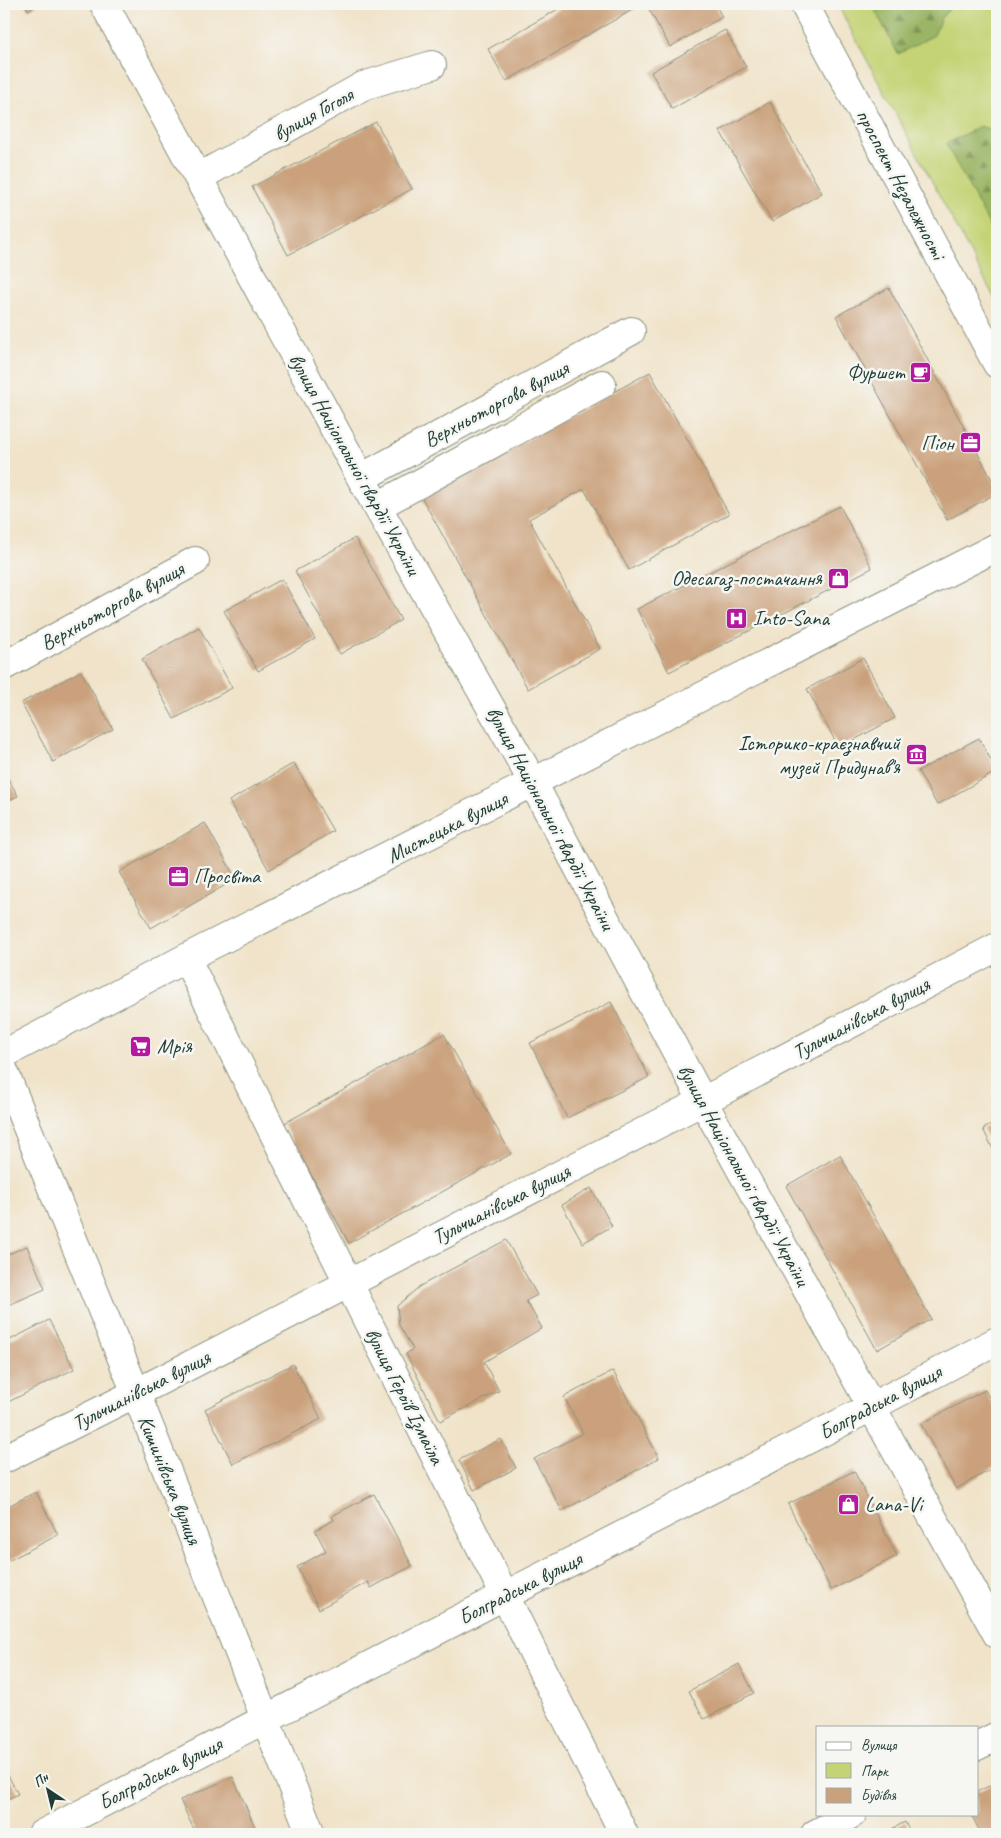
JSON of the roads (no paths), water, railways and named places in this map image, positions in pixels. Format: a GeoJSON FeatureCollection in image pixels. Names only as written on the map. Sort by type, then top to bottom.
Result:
{"type":"FeatureCollection","features":[{"type":"Feature","properties":{"kind":"street","name":"вулиця Національної гвардії України"},"geometry":{"type":"LineString","coordinates":[[104,4],[360,478],[378,506],[534,783],[703,1101],[873,1406],[997,1634]]}},
{"type":"Feature","properties":{"kind":"street","name":"проспект Незалежності"},"geometry":{"type":"LineString","coordinates":[[804,4],[997,364]]}},
{"type":"Feature","properties":{"kind":"street","name":"вулиця Гоголя"},"geometry":{"type":"LineString","coordinates":[[199,177],[363,86],[432,66]]}},
{"type":"Feature","properties":{"kind":"street","name":"Верхньоторгова вулиця"},"geometry":{"type":"LineString","coordinates":[[360,478],[631,331]]}},
{"type":"Feature","properties":{"kind":"street"},"geometry":{"type":"LineString","coordinates":[[378,506],[602,384]]}},
{"type":"Feature","properties":{"kind":"street","name":"Мистецька вулиця"},"geometry":{"type":"LineString","coordinates":[[4,1054],[186,958],[997,547]]}},
{"type":"Feature","properties":{"kind":"street","name":"Верхньоторгова вулиця"},"geometry":{"type":"LineString","coordinates":[[4,666],[194,561]]}},
{"type":"Feature","properties":{"kind":"street","name":"Тульчианівська вулиця"},"geometry":{"type":"LineString","coordinates":[[4,1459],[703,1101],[997,947]]}},
{"type":"Feature","properties":{"kind":"street","name":"вулиця Героїв Ізмаїла"},"geometry":{"type":"LineString","coordinates":[[186,958],[624,1834]]}},
{"type":"Feature","properties":{"kind":"street","name":"Кишинівська вулиця"},"geometry":{"type":"LineString","coordinates":[[4,1071],[136,1393],[311,1834]]}},
{"type":"Feature","properties":{"kind":"street","name":"Болградська вулиця"},"geometry":{"type":"LineString","coordinates":[[42,1834],[873,1406],[997,1340]]}},
{"type":"Feature","properties":{"kind":"street"},"geometry":{"type":"LineString","coordinates":[[978,1746],[997,1736]]}},
{"type":"Feature","properties":{"kind":"street"},"geometry":{"type":"LineString","coordinates":[[814,1834],[848,1816]]}},
{"type":"Feature","properties":{"kind":"place","name":"Фуршет"},"geometry":{"type":"Point","coordinates":[921,372]}},
{"type":"Feature","properties":{"kind":"place","name":"Піон"},"geometry":{"type":"Point","coordinates":[970,443]}},
{"type":"Feature","properties":{"kind":"place","name":"Одесагаз-постачання"},"geometry":{"type":"Point","coordinates":[838,578]}},
{"type":"Feature","properties":{"kind":"place","name":"Into-Sana"},"geometry":{"type":"Point","coordinates":[737,618]}},
{"type":"Feature","properties":{"kind":"place","name":"Історико-краєзнавчий музей Придунав'я"},"geometry":{"type":"Point","coordinates":[916,755]}},
{"type":"Feature","properties":{"kind":"place","name":"Просвіта"},"geometry":{"type":"Point","coordinates":[178,876]}},
{"type":"Feature","properties":{"kind":"place","name":"Мрія"},"geometry":{"type":"Point","coordinates":[141,1046]}},
{"type":"Feature","properties":{"kind":"place","name":"Lana-Vi"},"geometry":{"type":"Point","coordinates":[849,1504]}}]}
